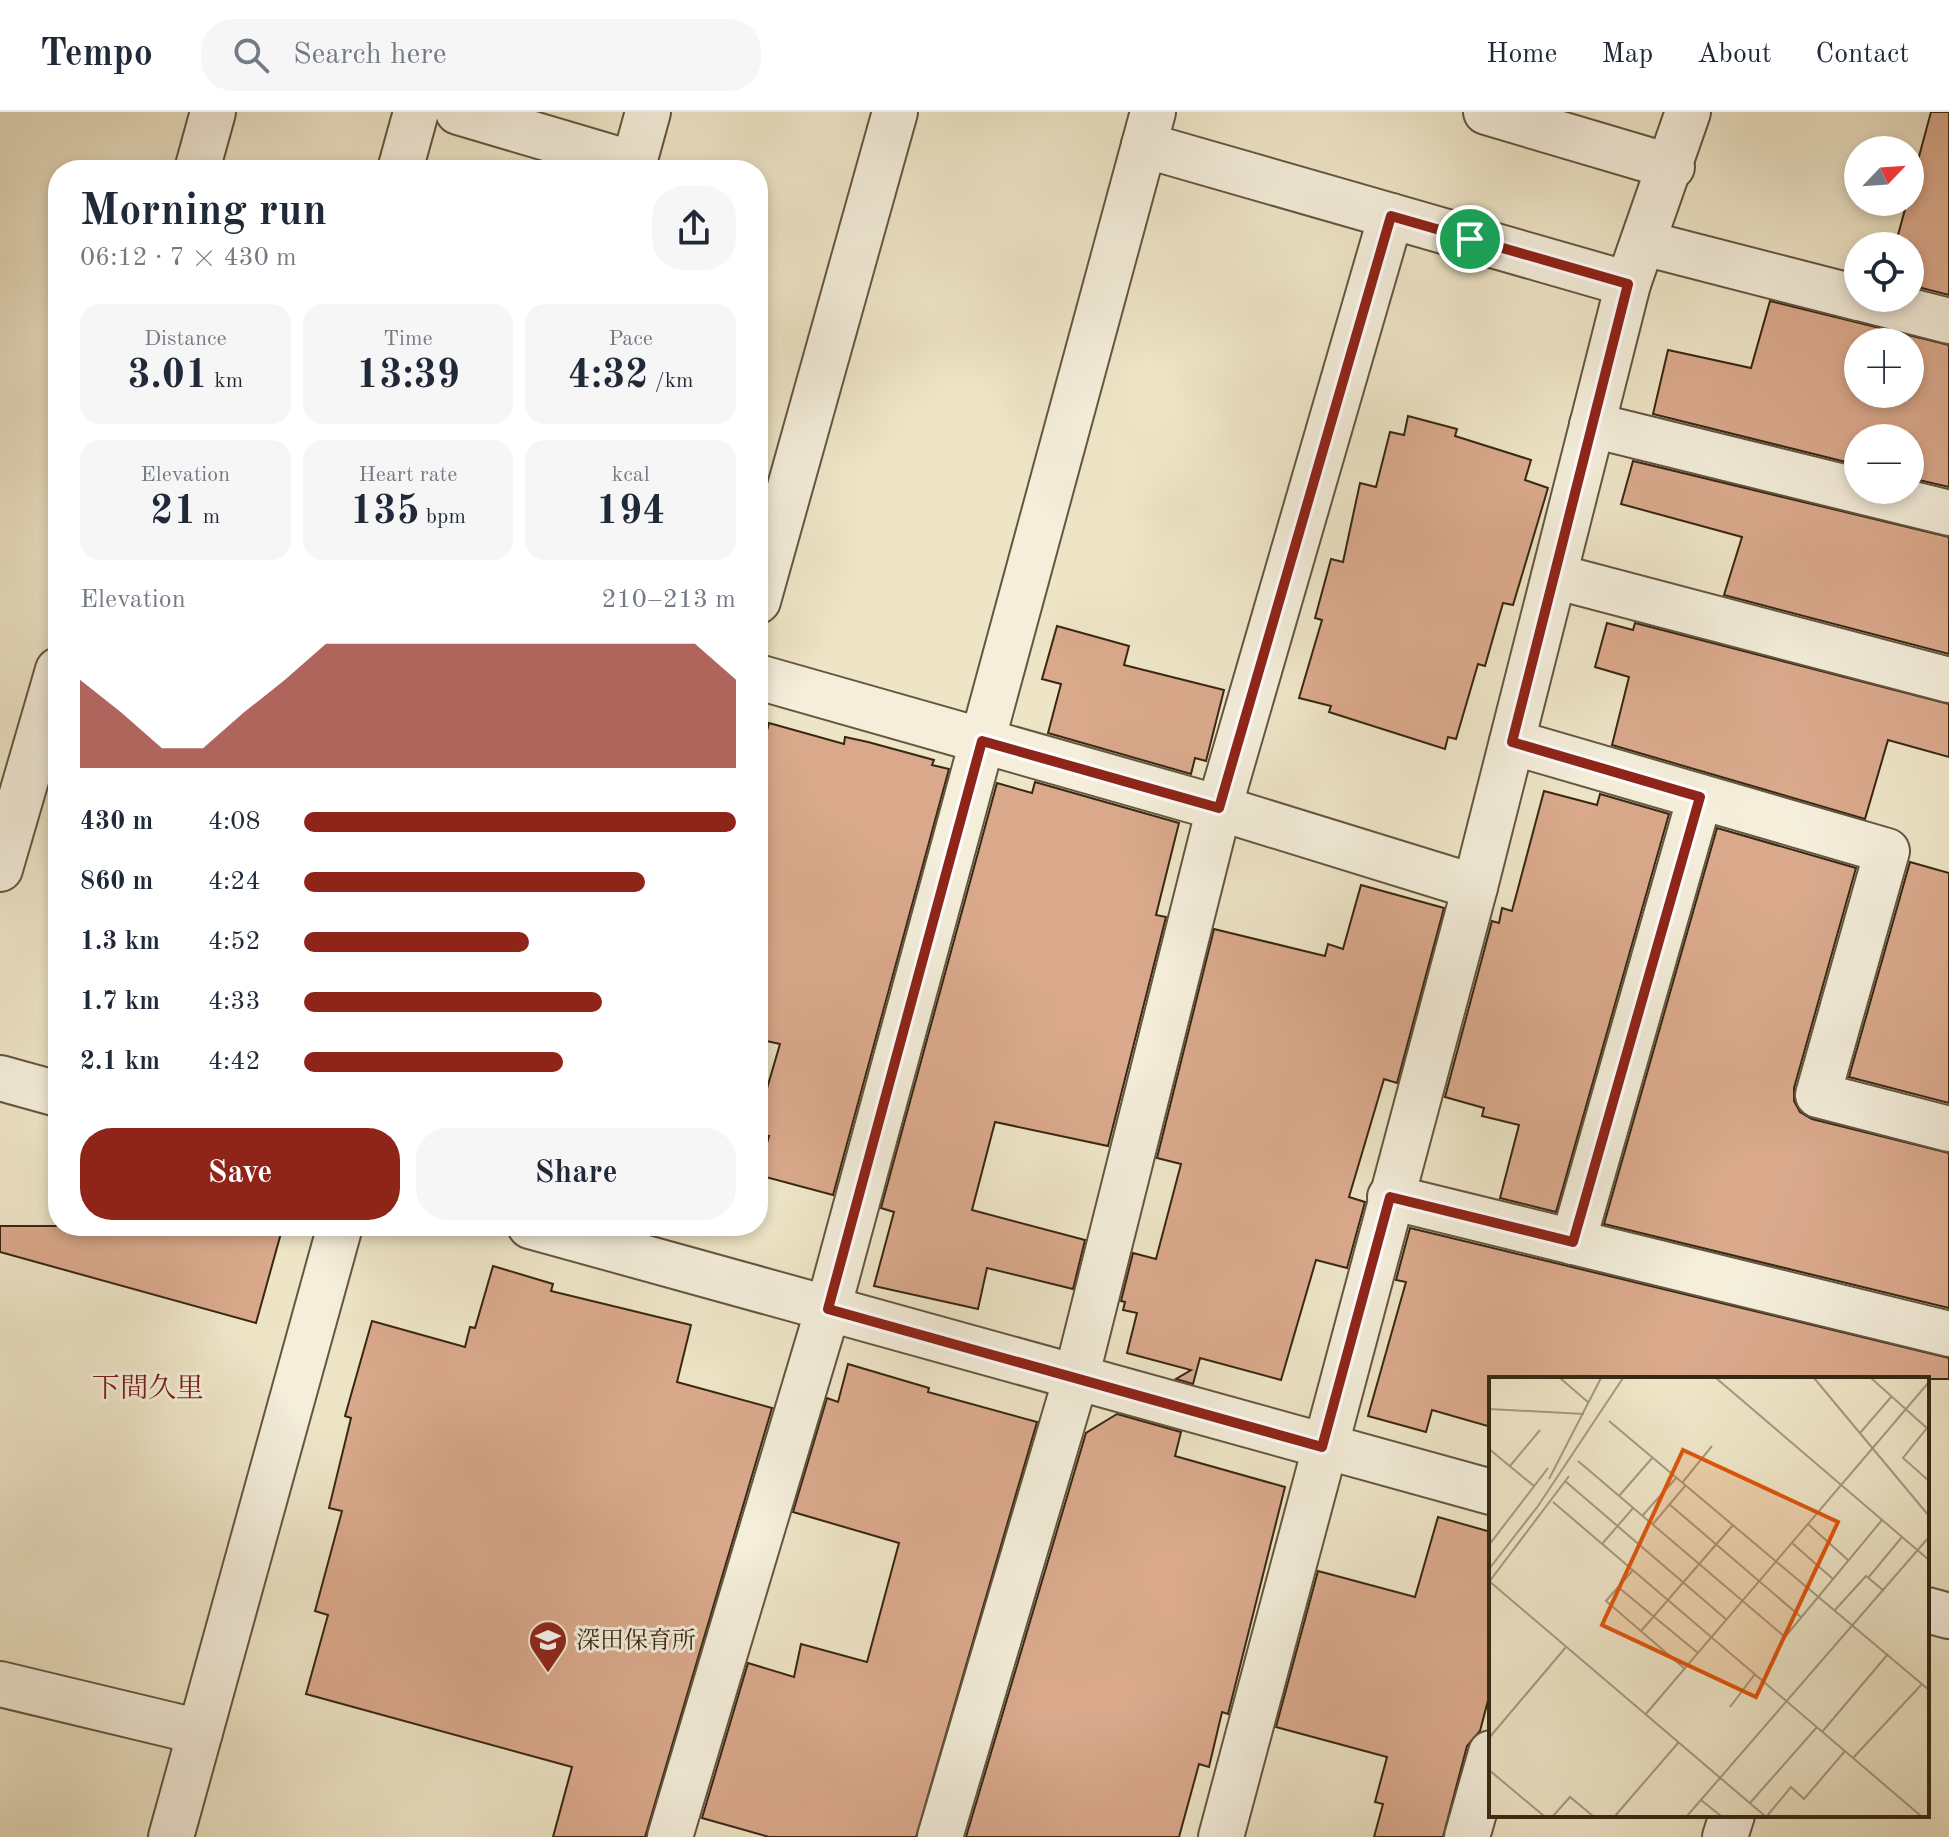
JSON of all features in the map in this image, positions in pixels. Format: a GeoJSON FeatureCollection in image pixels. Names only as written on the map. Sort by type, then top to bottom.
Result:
{"type":"FeatureCollection","features":[{"type":"Feature","properties":{"kind":"street"},"geometry":{"type":"LineString","coordinates":[[200,160],[213,112]]}},
{"type":"Feature","properties":{"kind":"street"},"geometry":{"type":"LineString","coordinates":[[403,160],[416,112]]}},
{"type":"Feature","properties":{"kind":"street"},"geometry":{"type":"LineString","coordinates":[[458,112],[611,160]]}},
{"type":"Feature","properties":{"kind":"street"},"geometry":{"type":"LineString","coordinates":[[635,160],[648,112]]}},
{"type":"Feature","properties":{"kind":"street"},"geometry":{"type":"LineString","coordinates":[[768,565],[895,112]]}},
{"type":"Feature","properties":{"kind":"street"},"geometry":{"type":"LineString","coordinates":[[1486,112],[1672,167]]}},
{"type":"Feature","properties":{"kind":"street"},"geometry":{"type":"LineString","coordinates":[[1221,1837],[1322,1447],[1475,887],[1628,284],[1672,167],[1688,112]]}},
{"type":"Feature","properties":{"kind":"street"},"geometry":{"type":"LineString","coordinates":[[670,1837],[828,1309],[1148,128],[1391,216],[1628,284]]}},
{"type":"Feature","properties":{"kind":"street"},"geometry":{"type":"LineString","coordinates":[[940,1837],[1076,1378],[1219,808],[1391,216]]}},
{"type":"Feature","properties":{"kind":"street"},"geometry":{"type":"LineString","coordinates":[[1644,243],[1844,294]]}},
{"type":"Feature","properties":{"kind":"street"},"geometry":{"type":"LineString","coordinates":[[1913,312],[1949,321]]}},
{"type":"Feature","properties":{"kind":"street"},"geometry":{"type":"LineString","coordinates":[[1592,425],[1949,513]]}},
{"type":"Feature","properties":{"kind":"street"},"geometry":{"type":"LineString","coordinates":[[1554,576],[1949,680]]}},
{"type":"Feature","properties":{"kind":"street"},"geometry":{"type":"LineString","coordinates":[[768,680],[1219,808],[1475,887]]}},
{"type":"Feature","properties":{"kind":"street"},"geometry":{"type":"LineString","coordinates":[[0,869],[48,704]]}},
{"type":"Feature","properties":{"kind":"street"},"geometry":{"type":"LineString","coordinates":[[1512,742],[1887,851],[1818,1095],[1949,1129]]}},
{"type":"Feature","properties":{"kind":"street"},"geometry":{"type":"LineString","coordinates":[[1573,1242],[1700,797]]}},
{"type":"Feature","properties":{"kind":"street"},"geometry":{"type":"LineString","coordinates":[[0,1078],[48,1091]]}},
{"type":"Feature","properties":{"kind":"street"},"geometry":{"type":"LineString","coordinates":[[1390,1197],[1949,1334]]}},
{"type":"Feature","properties":{"kind":"street"},"geometry":{"type":"LineString","coordinates":[[171,1837],[337,1236]]}},
{"type":"Feature","properties":{"kind":"street"},"geometry":{"type":"LineString","coordinates":[[591,1236],[828,1309],[1489,1491]]}},
{"type":"Feature","properties":{"kind":"street"},"geometry":{"type":"LineString","coordinates":[[1929,1611],[1949,1616]]}},
{"type":"Feature","properties":{"kind":"street"},"geometry":{"type":"LineString","coordinates":[[0,1684],[200,1732]]}},
{"type":"Feature","properties":{"kind":"street"},"geometry":{"type":"LineString","coordinates":[[1467,1837],[1489,1760]]}},
{"type":"Feature","properties":{"kind":"street"},"geometry":{"type":"LineString","coordinates":[[1725,1837],[1731,1817]]}},
{"type":"Feature","properties":{"kind":"building"},"geometry":{"type":"Polygon","coordinates":[[[1931,112],[1949,112],[1949,295],[1924,289],[1924,232],[1899,232],[1903,216],[1924,216],[1924,138],[1931,112]]]}},
{"type":"Feature","properties":{"kind":"building"},"geometry":{"type":"Polygon","coordinates":[[[1770,301],[1880,328],[1844,328],[1844,408],[1924,408],[1924,339],[1949,345],[1949,487],[1924,481],[1924,424],[1844,424],[1844,462],[1653,414],[1668,350],[1751,368],[1770,301]]]}},
{"type":"Feature","properties":{"kind":"building"},"geometry":{"type":"Polygon","coordinates":[[[1408,416],[1457,429],[1455,436],[1531,460],[1525,480],[1548,488],[1513,605],[1503,603],[1485,666],[1478,664],[1456,739],[1448,737],[1445,749],[1329,712],[1331,706],[1299,698],[1322,620],[1315,618],[1331,559],[1343,562],[1360,483],[1376,487],[1390,432],[1404,435],[1408,416]]]}},
{"type":"Feature","properties":{"kind":"building"},"geometry":{"type":"Polygon","coordinates":[[[1633,461],[1949,537],[1949,654],[1724,595],[1742,537],[1621,504],[1633,461]]]}},
{"type":"Feature","properties":{"kind":"building"},"geometry":{"type":"Polygon","coordinates":[[[1607,623],[1633,630],[1635,623],[1949,704],[1949,757],[1888,740],[1865,819],[1612,745],[1629,677],[1595,667],[1607,623]]]}},
{"type":"Feature","properties":{"kind":"building"},"geometry":{"type":"Polygon","coordinates":[[[1057,626],[1129,646],[1124,665],[1224,690],[1206,761],[1195,758],[1191,774],[1048,733],[1061,684],[1042,679],[1057,626]]]}},
{"type":"Feature","properties":{"kind":"building"},"geometry":{"type":"Polygon","coordinates":[[[769,723],[844,744],[845,737],[868,742],[934,760],[932,765],[949,769],[833,1195],[768,1178],[768,1085],[780,1044],[768,1041],[769,723]]]}},
{"type":"Feature","properties":{"kind":"building"},"geometry":{"type":"Polygon","coordinates":[[[1035,782],[1179,823],[1156,915],[1166,917],[1108,1146],[995,1122],[972,1210],[1085,1240],[1073,1289],[987,1268],[978,1309],[874,1286],[894,1212],[881,1208],[997,783],[1032,793],[1035,782]]]}},
{"type":"Feature","properties":{"kind":"building"},"geometry":{"type":"Polygon","coordinates":[[[1544,791],[1597,805],[1600,794],[1669,814],[1556,1212],[1500,1198],[1519,1125],[1482,1116],[1484,1108],[1445,1097],[1492,921],[1499,923],[1502,908],[1512,911],[1544,791]]]}},
{"type":"Feature","properties":{"kind":"building"},"geometry":{"type":"Polygon","coordinates":[[[1717,828],[1856,868],[1794,1088],[1794,1101],[1800,1112],[1812,1119],[1949,1153],[1949,1308],[1604,1224],[1717,828]]]}},
{"type":"Feature","properties":{"kind":"building"},"geometry":{"type":"Polygon","coordinates":[[[1910,862],[1949,873],[1949,1103],[1849,1077],[1910,862]]]}},
{"type":"Feature","properties":{"kind":"building"},"geometry":{"type":"Polygon","coordinates":[[[1361,885],[1444,908],[1397,1083],[1384,1079],[1349,1197],[1365,1202],[1347,1268],[1316,1260],[1281,1380],[1200,1358],[1193,1384],[1176,1379],[1191,1370],[1127,1353],[1137,1313],[1123,1310],[1125,1302],[1121,1301],[1133,1253],[1156,1259],[1181,1164],[1157,1158],[1214,929],[1325,956],[1328,944],[1343,949],[1361,885]]]}},
{"type":"Feature","properties":{"kind":"building"},"geometry":{"type":"Polygon","coordinates":[[[0,1226],[48,1226],[48,1236],[280,1236],[256,1323],[0,1252],[0,1226]]]}},
{"type":"Feature","properties":{"kind":"building"},"geometry":{"type":"Polygon","coordinates":[[[1410,1228],[1949,1358],[1949,1379],[1489,1377],[1489,1426],[1432,1410],[1426,1432],[1368,1416],[1406,1282],[1396,1280],[1410,1228]]]}},
{"type":"Feature","properties":{"kind":"building"},"geometry":{"type":"Polygon","coordinates":[[[493,1266],[553,1284],[551,1291],[691,1325],[677,1382],[772,1408],[645,1837],[553,1837],[572,1767],[306,1694],[328,1615],[315,1611],[342,1511],[329,1508],[351,1418],[345,1416],[372,1321],[465,1347],[470,1327],[475,1328],[493,1266]]]}},
{"type":"Feature","properties":{"kind":"building"},"geometry":{"type":"Polygon","coordinates":[[[848,1364],[929,1388],[928,1392],[1037,1422],[916,1837],[769,1837],[702,1818],[748,1663],[794,1677],[801,1644],[867,1662],[899,1543],[793,1512],[827,1398],[838,1402],[848,1364]]]}},
{"type":"Feature","properties":{"kind":"building"},"geometry":{"type":"Polygon","coordinates":[[[1117,1414],[1181,1432],[1175,1456],[1285,1487],[1228,1714],[1222,1712],[1209,1767],[1199,1764],[1179,1837],[966,1837],[1086,1433],[1117,1414]]]}},
{"type":"Feature","properties":{"kind":"building"},"geometry":{"type":"Polygon","coordinates":[[[1438,1517],[1489,1531],[1489,1697],[1480,1731],[1467,1746],[1443,1837],[1374,1837],[1383,1804],[1375,1802],[1387,1757],[1276,1727],[1318,1571],[1415,1597],[1438,1517]]]}},
{"type":"Feature","properties":{"kind":"place","name":"深田保育所"},"geometry":{"type":"Point","coordinates":[548,1674]}},
{"type":"Feature","properties":{"kind":"district","name":"下間久里"},"geometry":{"type":"Point","coordinates":[148,1387]}},
{"type":"Feature","properties":{"kind":"route"},"geometry":{"type":"LineString","coordinates":[[1391,216],[1470,239],[1628,284],[1512,742],[1700,797],[1573,1242],[1390,1197],[1322,1447],[828,1309],[982,741],[1219,808],[1391,216]]}}]}
